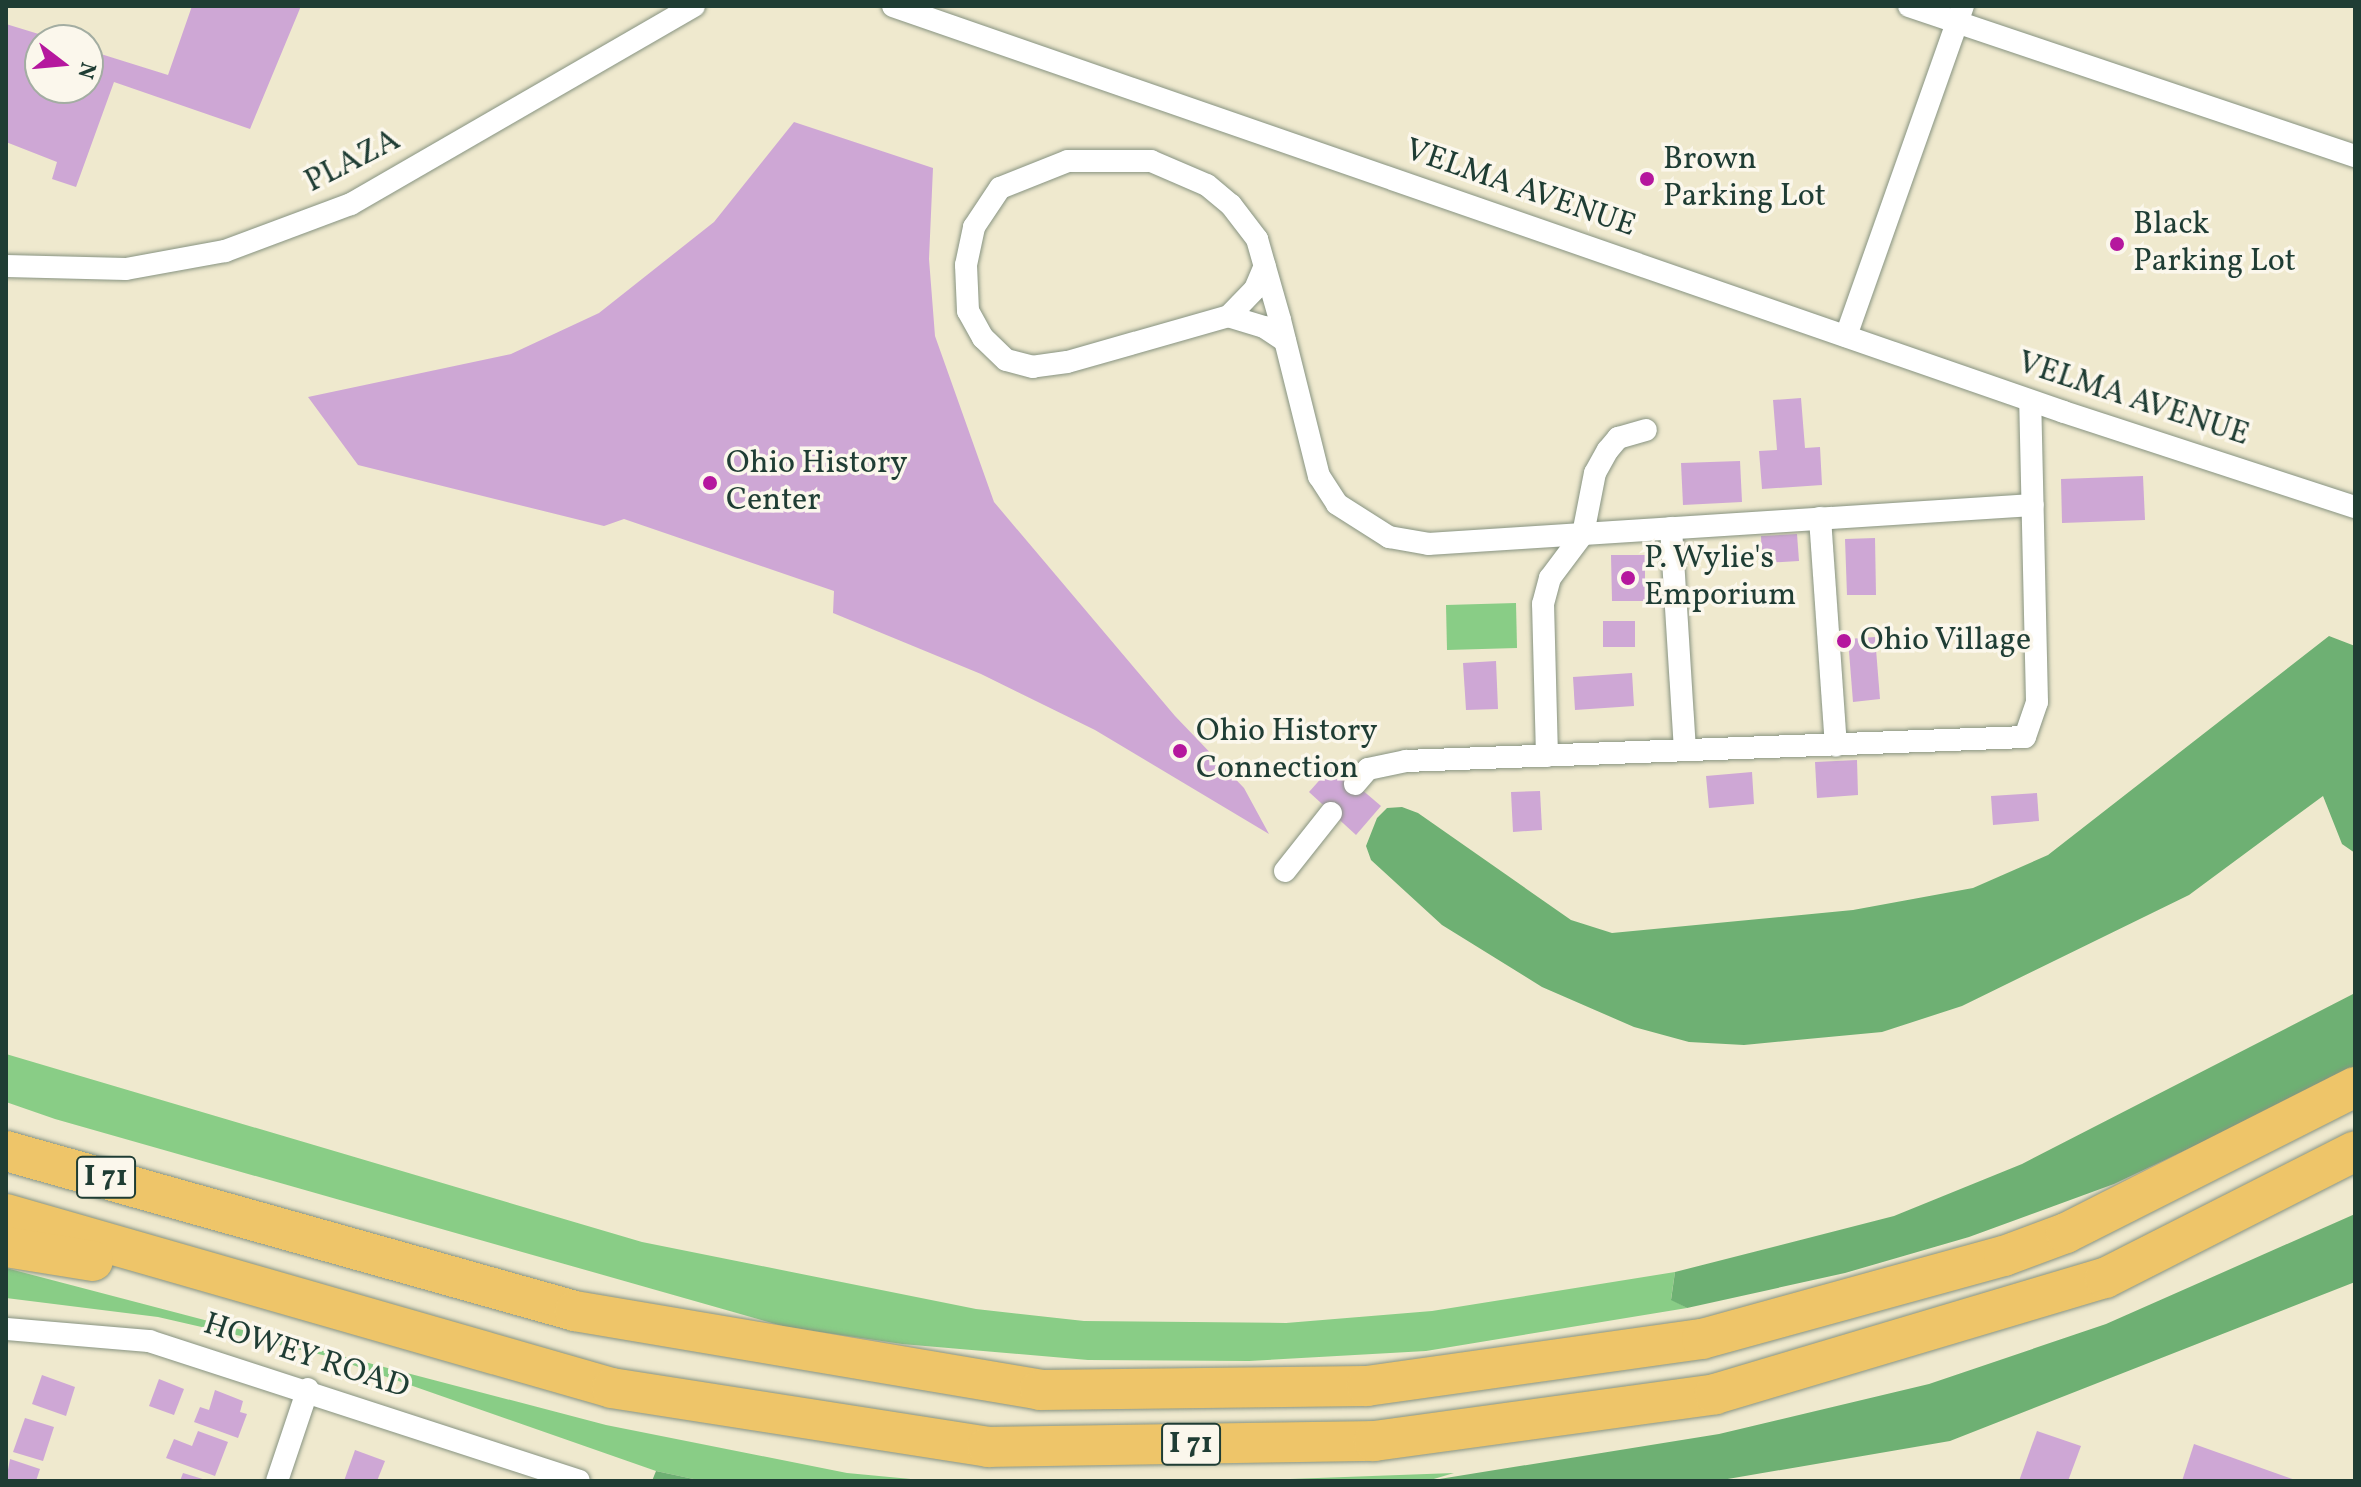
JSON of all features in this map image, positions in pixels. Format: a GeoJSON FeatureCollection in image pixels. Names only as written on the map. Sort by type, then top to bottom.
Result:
{"type":"FeatureCollection","features":[{"type":"Feature","properties":{"kind":"highway","name":"I 71"},"geometry":{"type":"LineString","coordinates":[[6,1151],[591,1314],[1040,1390],[1367,1386],[1702,1339],[2004,1256],[2066,1233],[2355,1087]]}},
{"type":"Feature","properties":{"kind":"highway"},"geometry":{"type":"LineString","coordinates":[[6,1141],[45,1160]]}},
{"type":"Feature","properties":{"kind":"highway","name":"I 71"},"geometry":{"type":"LineString","coordinates":[[6,1214],[612,1388],[988,1447],[1374,1441],[1730,1390],[2105,1278],[2355,1151]]}},
{"type":"Feature","properties":{"kind":"highway"},"geometry":{"type":"LineString","coordinates":[[6,1247],[273,1291]]}},
{"type":"Feature","properties":{"kind":"street","name":"PLAZA"},"geometry":{"type":"LineString","coordinates":[[6,266],[126,269],[225,251],[351,204],[694,6]]}},
{"type":"Feature","properties":{"kind":"street","name":"VELMA AVENUE"},"geometry":{"type":"LineString","coordinates":[[893,6],[2030,401],[2355,507]]}},
{"type":"Feature","properties":{"kind":"street"},"geometry":{"type":"LineString","coordinates":[[1909,6],[1960,14],[2355,156]]}},
{"type":"Feature","properties":{"kind":"street"},"geometry":{"type":"LineString","coordinates":[[1846,336],[1960,14]]}},
{"type":"Feature","properties":{"kind":"street"},"geometry":{"type":"LineString","coordinates":[[1285,341],[1245,318],[1229,316],[1067,362],[1033,367],[1006,360],[983,338],[968,311],[966,265],[974,227],[1000,188],[1030,173],[1068,161],[1151,161],[1182,171],[1231,205],[1257,239],[1285,341],[1319,476],[1337,504],[1363,524],[1389,537],[1428,544],[2033,505]]}},
{"type":"Feature","properties":{"kind":"street"},"geometry":{"type":"LineString","coordinates":[[1229,316],[1255,289],[1265,266]]}},
{"type":"Feature","properties":{"kind":"street"},"geometry":{"type":"LineString","coordinates":[[1355,784],[1368,769],[1406,761],[2025,737],[2037,702],[2030,401]]}},
{"type":"Feature","properties":{"kind":"street"},"geometry":{"type":"LineString","coordinates":[[1547,756],[1543,604],[1550,578],[1583,534],[1595,473],[1608,450],[1618,438],[1646,430]]}},
{"type":"Feature","properties":{"kind":"street"},"geometry":{"type":"LineString","coordinates":[[1820,518],[1836,745]]}},
{"type":"Feature","properties":{"kind":"street"},"geometry":{"type":"LineString","coordinates":[[1671,528],[1685,750]]}},
{"type":"Feature","properties":{"kind":"street"},"geometry":{"type":"LineString","coordinates":[[1285,871],[1331,813]]}},
{"type":"Feature","properties":{"kind":"street","name":"HOWEY ROAD"},"geometry":{"type":"LineString","coordinates":[[6,1329],[149,1341],[308,1389],[579,1481]]}},
{"type":"Feature","properties":{"kind":"street"},"geometry":{"type":"LineString","coordinates":[[277,1481],[308,1389]]}},
{"type":"Feature","properties":{"kind":"green space"},"geometry":{"type":"Polygon","coordinates":[[[1516,603],[1517,648],[1447,650],[1446,605],[1516,603]]]}},
{"type":"Feature","properties":{"kind":"green space"},"geometry":{"type":"Polygon","coordinates":[[[2329,636],[2355,646],[2355,853],[2342,844],[2323,796],[2189,895],[1962,1006],[1882,1032],[1744,1045],[1689,1042],[1634,1027],[1542,987],[1442,925],[1371,860],[1366,846],[1377,818],[1387,808],[1402,807],[1418,813],[1571,920],[1612,933],[1853,910],[1973,888],[2048,855],[2329,636]]]}},
{"type":"Feature","properties":{"kind":"green space"},"geometry":{"type":"Polygon","coordinates":[[[2355,993],[2355,1070],[2114,1184],[1969,1237],[1845,1273],[1687,1308],[1671,1300],[1675,1272],[1894,1216],[2022,1164],[2355,993]]]}},
{"type":"Feature","properties":{"kind":"green space"},"geometry":{"type":"Polygon","coordinates":[[[6,1054],[642,1242],[976,1309],[1084,1321],[1286,1323],[1432,1311],[1675,1272],[1671,1299],[1687,1308],[1426,1351],[1249,1361],[1088,1360],[902,1344],[786,1327],[55,1119],[6,1102],[6,1054]]]}},
{"type":"Feature","properties":{"kind":"green space"},"geometry":{"type":"Polygon","coordinates":[[[2355,1214],[2355,1282],[1950,1441],[1716,1481],[1427,1481],[1719,1434],[1929,1384],[2106,1324],[2355,1214]]]}},
{"type":"Feature","properties":{"kind":"green space"},"geometry":{"type":"Polygon","coordinates":[[[6,1268],[606,1425],[847,1473],[932,1481],[703,1481],[656,1471],[327,1356],[158,1317],[6,1298],[6,1268]]]}},
{"type":"Feature","properties":{"kind":"green space"},"geometry":{"type":"Polygon","coordinates":[[[656,1471],[703,1481],[652,1481],[656,1471]]]}},
{"type":"Feature","properties":{"kind":"green space"},"geometry":{"type":"Polygon","coordinates":[[[1454,1473],[1427,1481],[1242,1481],[1262,1480],[1454,1473]]]}},
{"type":"Feature","properties":{"kind":"building"},"geometry":{"type":"Polygon","coordinates":[[[192,6],[301,6],[250,129],[114,82],[76,187],[52,179],[57,162],[6,142],[6,24],[24,30],[24,104],[104,104],[104,55],[168,75],[192,6]]]}},
{"type":"Feature","properties":{"kind":"building","name":"Ohio History Center"},"geometry":{"type":"Polygon","coordinates":[[[794,122],[933,168],[929,259],[935,336],[994,502],[1175,716],[1244,788],[1269,834],[1095,730],[981,674],[833,613],[834,591],[624,519],[604,526],[358,465],[308,397],[511,354],[599,313],[714,222],[794,122]]]}},
{"type":"Feature","properties":{"kind":"building"},"geometry":{"type":"Polygon","coordinates":[[[1801,398],[1805,448],[1820,447],[1822,485],[1762,489],[1759,451],[1777,450],[1773,400],[1801,398]]]}},
{"type":"Feature","properties":{"kind":"building"},"geometry":{"type":"Polygon","coordinates":[[[1740,461],[1742,502],[1683,505],[1681,463],[1740,461]]]}},
{"type":"Feature","properties":{"kind":"building"},"geometry":{"type":"Polygon","coordinates":[[[2143,476],[2145,520],[2062,523],[2061,479],[2143,476]]]}},
{"type":"Feature","properties":{"kind":"building"},"geometry":{"type":"Polygon","coordinates":[[[1797,534],[1799,561],[1762,563],[1761,536],[1797,534]]]}},
{"type":"Feature","properties":{"kind":"building"},"geometry":{"type":"Polygon","coordinates":[[[1875,538],[1876,595],[1847,595],[1845,539],[1875,538]]]}},
{"type":"Feature","properties":{"kind":"building","name":"P. Wylie's Emporium"},"geometry":{"type":"Polygon","coordinates":[[[1611,555],[1645,555],[1645,601],[1612,601],[1611,555]]]}},
{"type":"Feature","properties":{"kind":"building"},"geometry":{"type":"Polygon","coordinates":[[[1603,621],[1635,621],[1635,647],[1603,647],[1603,621]]]}},
{"type":"Feature","properties":{"kind":"building"},"geometry":{"type":"Polygon","coordinates":[[[1875,637],[1880,699],[1853,702],[1848,639],[1875,637]]]}},
{"type":"Feature","properties":{"kind":"building"},"geometry":{"type":"Polygon","coordinates":[[[1496,661],[1498,709],[1466,710],[1463,663],[1496,661]]]}},
{"type":"Feature","properties":{"kind":"building"},"geometry":{"type":"Polygon","coordinates":[[[1632,673],[1634,706],[1575,710],[1573,677],[1632,673]]]}},
{"type":"Feature","properties":{"kind":"building"},"geometry":{"type":"Polygon","coordinates":[[[1857,760],[1858,795],[1817,798],[1815,762],[1857,760]]]}},
{"type":"Feature","properties":{"kind":"building"},"geometry":{"type":"Polygon","coordinates":[[[1333,765],[1381,806],[1356,835],[1309,792],[1333,765]]]}},
{"type":"Feature","properties":{"kind":"building"},"geometry":{"type":"Polygon","coordinates":[[[1752,772],[1754,804],[1709,808],[1706,776],[1752,772]]]}},
{"type":"Feature","properties":{"kind":"building"},"geometry":{"type":"Polygon","coordinates":[[[1540,791],[1542,830],[1513,832],[1511,792],[1540,791]]]}},
{"type":"Feature","properties":{"kind":"building"},"geometry":{"type":"Polygon","coordinates":[[[2037,793],[2039,821],[1993,825],[1991,796],[2037,793]]]}},
{"type":"Feature","properties":{"kind":"building"},"geometry":{"type":"Polygon","coordinates":[[[42,1375],[75,1387],[66,1416],[32,1404],[42,1375]]]}},
{"type":"Feature","properties":{"kind":"building"},"geometry":{"type":"Polygon","coordinates":[[[159,1379],[184,1389],[174,1415],[149,1406],[159,1379]]]}},
{"type":"Feature","properties":{"kind":"building"},"geometry":{"type":"Polygon","coordinates":[[[215,1390],[243,1401],[240,1412],[247,1414],[238,1438],[194,1422],[200,1407],[209,1410],[215,1390]]]}},
{"type":"Feature","properties":{"kind":"building"},"geometry":{"type":"Polygon","coordinates":[[[25,1418],[54,1427],[43,1461],[13,1452],[25,1418]]]}},
{"type":"Feature","properties":{"kind":"building"},"geometry":{"type":"Polygon","coordinates":[[[198,1431],[228,1442],[215,1476],[166,1458],[174,1439],[192,1446],[198,1431]]]}},
{"type":"Feature","properties":{"kind":"building"},"geometry":{"type":"Polygon","coordinates":[[[2037,1431],[2081,1446],[2068,1481],[2019,1481],[2037,1431]]]}},
{"type":"Feature","properties":{"kind":"building"},"geometry":{"type":"Polygon","coordinates":[[[2194,1444],[2298,1481],[2182,1481],[2194,1444]]]}},
{"type":"Feature","properties":{"kind":"building"},"geometry":{"type":"Polygon","coordinates":[[[355,1450],[385,1461],[377,1481],[344,1481],[355,1450]]]}},
{"type":"Feature","properties":{"kind":"building"},"geometry":{"type":"Polygon","coordinates":[[[10,1459],[40,1469],[36,1481],[6,1481],[10,1459]]]}},
{"type":"Feature","properties":{"kind":"building"},"geometry":{"type":"Polygon","coordinates":[[[183,1473],[206,1480],[206,1481],[180,1481],[183,1473]]]}},
{"type":"Feature","properties":{"kind":"place","name":"Brown Parking Lot"},"geometry":{"type":"Point","coordinates":[1647,179]}},
{"type":"Feature","properties":{"kind":"place","name":"Black Parking Lot"},"geometry":{"type":"Point","coordinates":[2117,244]}},
{"type":"Feature","properties":{"kind":"place","name":"Ohio History Center"},"geometry":{"type":"Point","coordinates":[710,483]}},
{"type":"Feature","properties":{"kind":"place","name":"P. Wylie's Emporium"},"geometry":{"type":"Point","coordinates":[1628,578]}},
{"type":"Feature","properties":{"kind":"place","name":"Ohio Village"},"geometry":{"type":"Point","coordinates":[1844,641]}},
{"type":"Feature","properties":{"kind":"place","name":"Ohio History Connection"},"geometry":{"type":"Point","coordinates":[1180,751]}}]}
